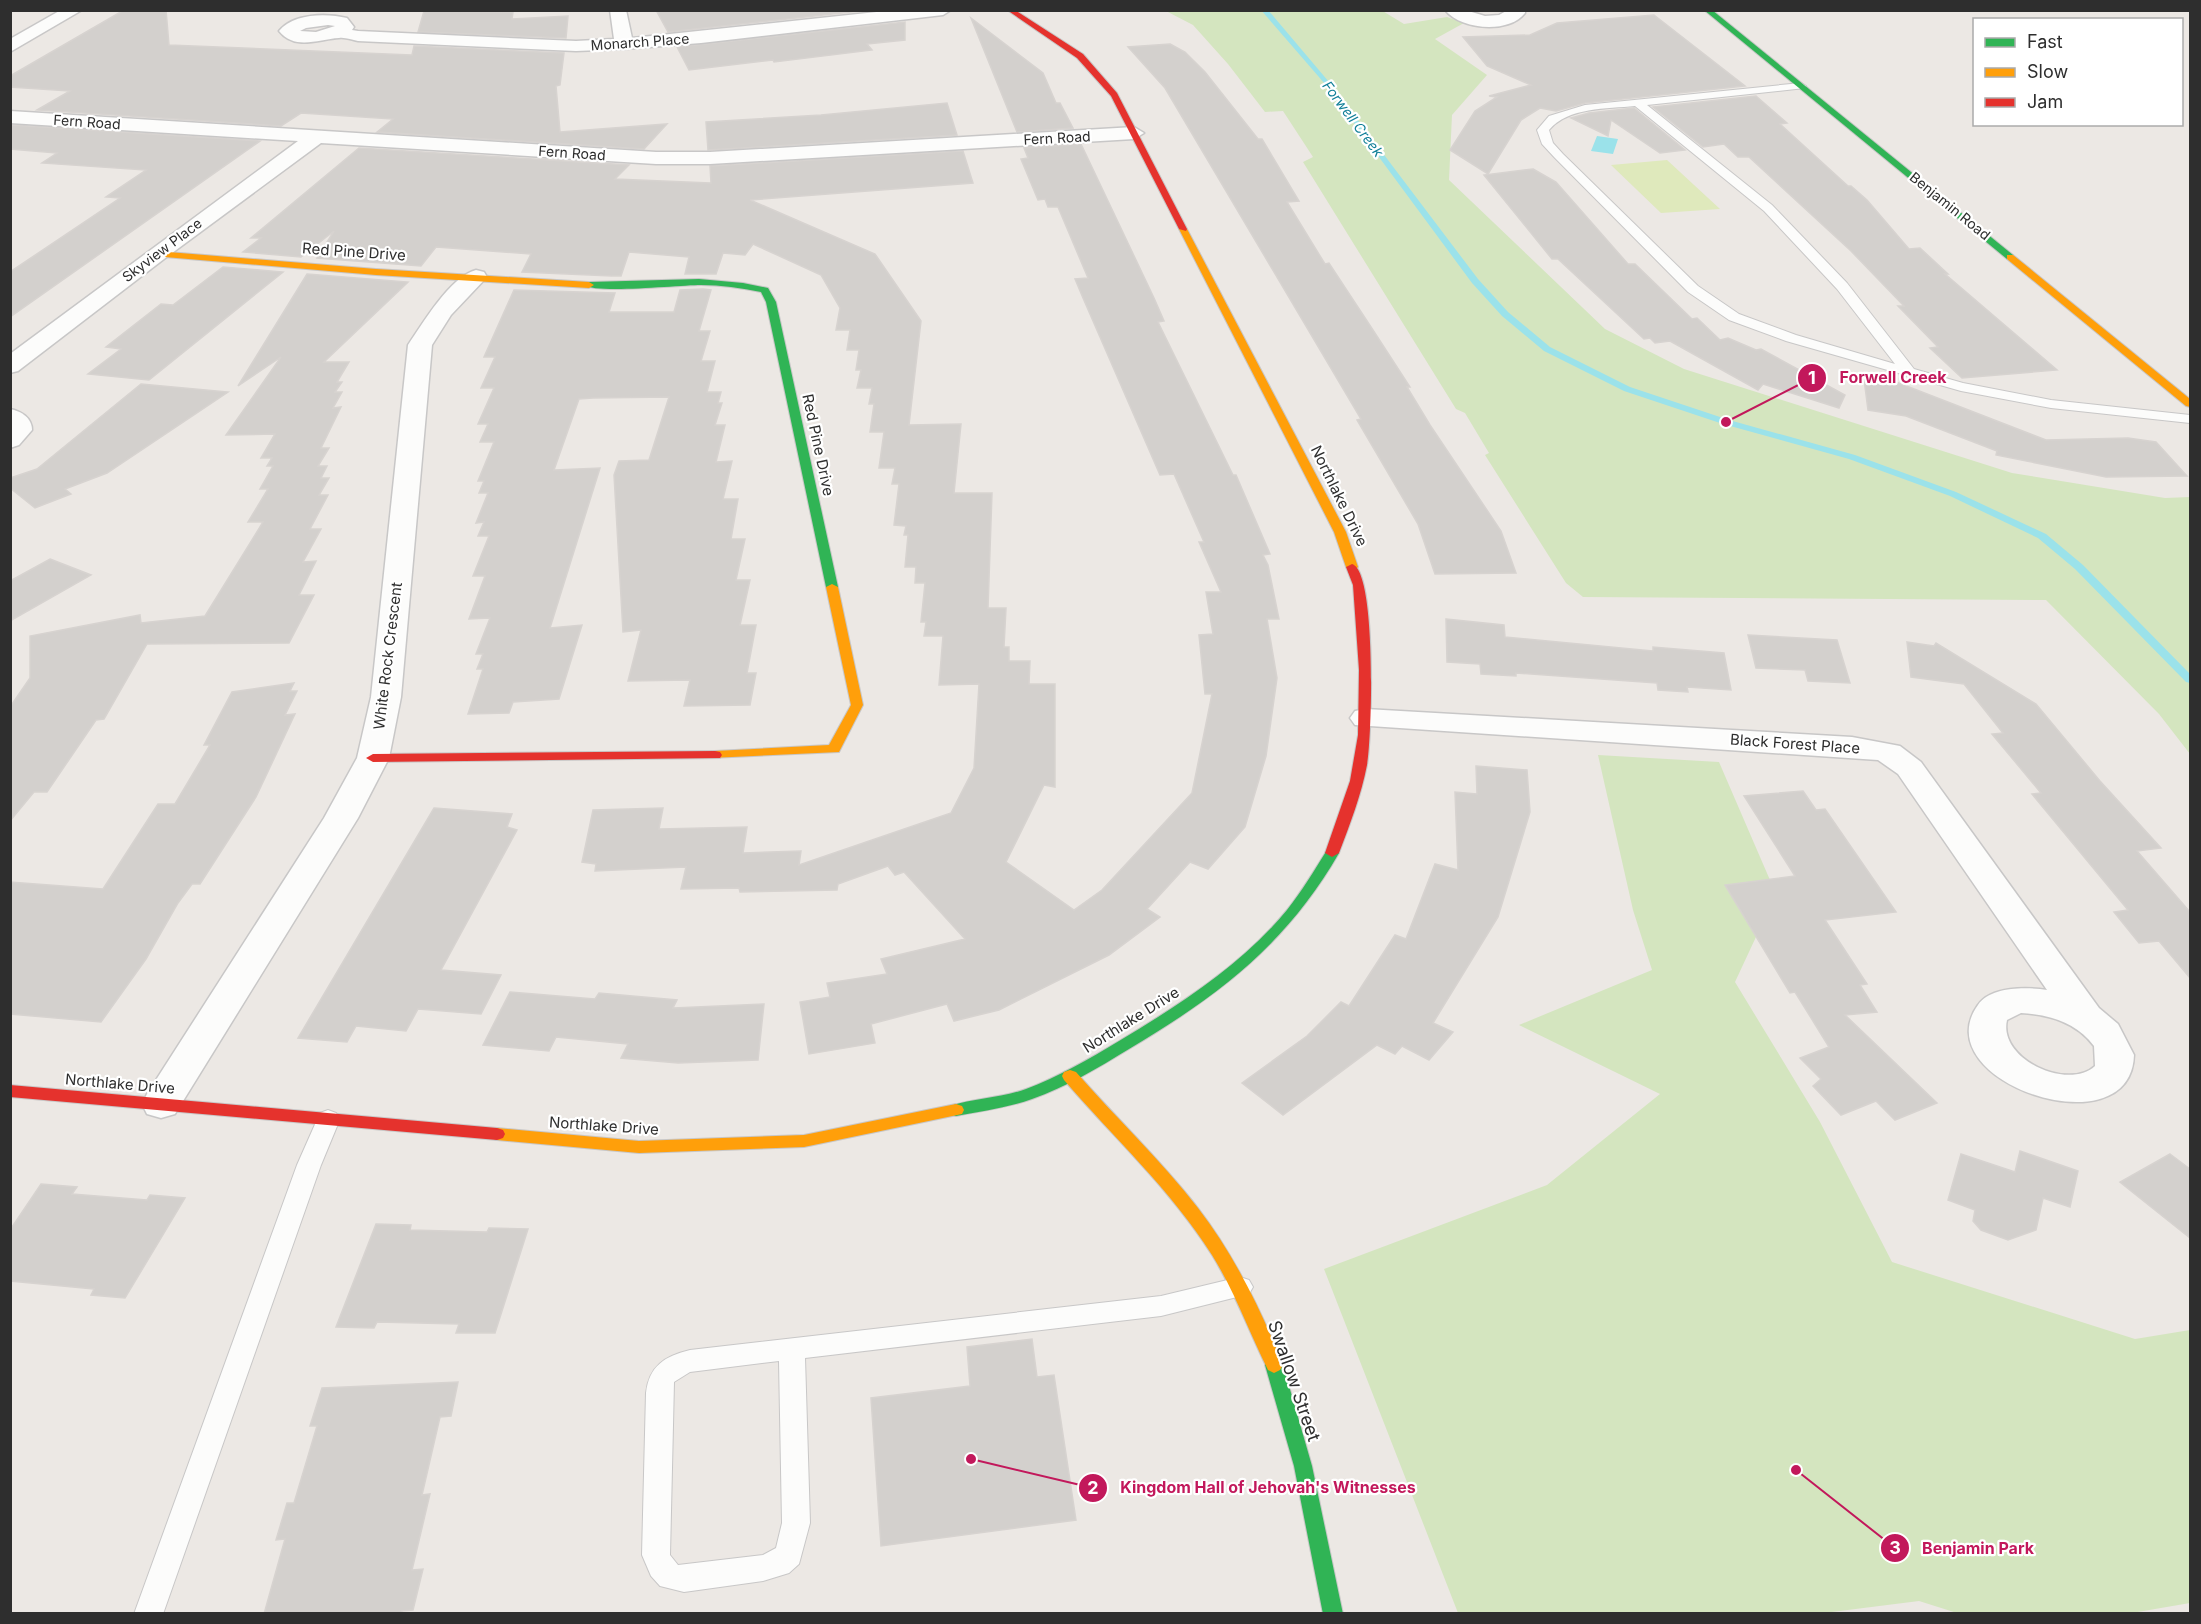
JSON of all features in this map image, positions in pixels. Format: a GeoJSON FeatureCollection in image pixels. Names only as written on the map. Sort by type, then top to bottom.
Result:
{"type":"FeatureCollection","features":[{"type":"Feature","properties":{"kind":"street"},"geometry":{"type":"LineString","coordinates":[[10,47],[74,10]]}},
{"type":"Feature","properties":{"kind":"street"},"geometry":{"type":"LineString","coordinates":[[618,10],[624,44]]}},
{"type":"Feature","properties":{"kind":"street","name":"Monarch Place"},"geometry":{"type":"LineString","coordinates":[[337,32],[358,36],[576,46],[707,38],[943,10]]}},
{"type":"Feature","properties":{"kind":"street","name":"Northlake Drive"},"geometry":{"type":"LineString","coordinates":[[10,1091],[639,1147],[804,1142],[1023,1096],[1070,1076],[1173,1017],[1260,946],[1294,910],[1330,855],[1348,811],[1362,757],[1366,718],[1359,585],[1345,542],[1114,95],[1088,63],[1059,40],[1010,10]]}},
{"type":"Feature","properties":{"kind":"street"},"geometry":{"type":"LineString","coordinates":[[1453,10],[1467,18],[1486,21],[1511,18],[1517,13],[1516,10]]}},
{"type":"Feature","properties":{"kind":"street","name":"Benjamin Road"},"geometry":{"type":"LineString","coordinates":[[1707,10],[2190,404]]}},
{"type":"Feature","properties":{"kind":"street","name":"Fern Road"},"geometry":{"type":"LineString","coordinates":[[10,117],[667,158],[1134,133]]}},
{"type":"Feature","properties":{"kind":"street","name":"Skyview Place"},"geometry":{"type":"LineString","coordinates":[[10,366],[156,254],[316,136]]}},
{"type":"Feature","properties":{"kind":"street","name":"Red Pine Drive"},"geometry":{"type":"LineString","coordinates":[[156,254],[598,285],[722,281],[745,283],[765,290],[771,302],[857,705],[834,749],[766,754],[373,758]]}},
{"type":"Feature","properties":{"kind":"street","name":"White Rock Crescent"},"geometry":{"type":"LineString","coordinates":[[161,1104],[341,818],[373,758],[386,696],[420,345],[442,311],[477,277]]}},
{"type":"Feature","properties":{"kind":"street"},"geometry":{"type":"LineString","coordinates":[[10,416],[19,424],[19,430],[10,440]]}},
{"type":"Feature","properties":{"kind":"street","name":"Black Forest Place"},"geometry":{"type":"LineString","coordinates":[[1366,718],[1852,747],[1889,752],[1908,763],[1916,778],[2088,1018]]}},
{"type":"Feature","properties":{"kind":"street","name":"Swallow Street"},"geometry":{"type":"LineString","coordinates":[[1070,1076],[1207,1234],[1240,1287],[1273,1362],[1299,1448],[1333,1614]]}},
{"type":"Feature","properties":{"kind":"lane"},"geometry":{"type":"LineString","coordinates":[[1801,86],[1585,108],[1563,114],[1546,125],[1543,136],[1558,156],[1693,290],[1740,319],[1791,338],[1961,387],[2051,404],[2190,419]]}},
{"type":"Feature","properties":{"kind":"lane"},"geometry":{"type":"LineString","coordinates":[[1636,102],[1768,208],[1842,286],[1909,372]]}},
{"type":"Feature","properties":{"kind":"lane"},"geometry":{"type":"LineString","coordinates":[[148,1614],[309,1165],[328,1119]]}},
{"type":"Feature","properties":{"kind":"lane"},"geometry":{"type":"LineString","coordinates":[[792,1350],[796,1522],[789,1555],[779,1564],[763,1568],[684,1579],[670,1576],[661,1567],[656,1555],[660,1382],[666,1371],[676,1364],[792,1350],[1161,1306],[1240,1287]]}},
{"type":"Feature","properties":{"kind":"green space"},"geometry":{"type":"Polygon","coordinates":[[[1381,10],[1404,24],[1447,17],[1464,23],[1435,39],[1487,75],[1452,115],[1449,180],[1605,329],[1684,369],[2012,473],[2165,498],[2190,497],[2190,754],[2159,714],[2046,600],[1583,597],[1566,583],[1485,455],[1489,453],[1465,413],[1456,409],[1303,162],[1313,157],[1283,111],[1265,112],[1228,64],[1193,25],[1166,11],[1381,10]]]}},
{"type":"Feature","properties":{"kind":"green space"},"geometry":{"type":"Polygon","coordinates":[[[1667,160],[1720,209],[1661,213],[1611,165],[1667,160]]]}},
{"type":"Feature","properties":{"kind":"green space"},"geometry":{"type":"Polygon","coordinates":[[[1598,755],[1719,762],[1776,894],[1735,982],[1820,1122],[1892,1262],[2135,1339],[2190,1330],[2190,1603],[2126,1614],[1957,1613],[1919,1601],[1816,1614],[1458,1613],[1324,1269],[1547,1185],[1660,1094],[1519,1025],[1652,970],[1633,910],[1598,755]]]}},
{"type":"Feature","properties":{"kind":"water"},"geometry":{"type":"Polygon","coordinates":[[[1597,136],[1618,139],[1613,154],[1591,151],[1597,136]]]}},
{"type":"Feature","properties":{"kind":"building"},"geometry":{"type":"Polygon","coordinates":[[[124,10],[166,10],[169,45],[412,55],[414,46],[564,53],[560,85],[556,86],[560,132],[667,124],[644,149],[377,132],[393,119],[301,113],[281,126],[37,110],[70,91],[10,87],[10,76],[124,10]]]}},
{"type":"Feature","properties":{"kind":"building"},"geometry":{"type":"Polygon","coordinates":[[[656,10],[869,10],[668,32],[656,10]]]}},
{"type":"Feature","properties":{"kind":"building"},"geometry":{"type":"Polygon","coordinates":[[[424,11],[513,12],[512,19],[568,16],[566,38],[418,32],[424,11]]]}},
{"type":"Feature","properties":{"kind":"building"},"geometry":{"type":"Polygon","coordinates":[[[1654,15],[1745,86],[1585,103],[1556,111],[1540,108],[1521,120],[1488,174],[1450,150],[1475,111],[1497,97],[1489,96],[1531,85],[1487,66],[1463,37],[1530,35],[1557,23],[1654,15]]]}},
{"type":"Feature","properties":{"kind":"building"},"geometry":{"type":"Polygon","coordinates":[[[971,18],[1043,73],[1056,103],[1060,103],[1073,128],[1017,132],[971,18]]]}},
{"type":"Feature","properties":{"kind":"building"},"geometry":{"type":"Polygon","coordinates":[[[905,22],[905,40],[867,44],[872,50],[774,62],[773,60],[689,70],[677,47],[905,22]]]}},
{"type":"Feature","properties":{"kind":"building"},"geometry":{"type":"Polygon","coordinates":[[[1170,44],[1185,52],[1205,72],[1258,139],[1262,139],[1299,201],[1287,202],[1325,264],[1329,263],[1371,327],[1410,387],[1407,387],[1430,425],[1501,531],[1516,573],[1435,574],[1418,524],[1357,420],[1361,419],[1165,88],[1128,47],[1170,44]]]}},
{"type":"Feature","properties":{"kind":"building"},"geometry":{"type":"Polygon","coordinates":[[[1756,96],[1787,123],[1780,124],[1848,186],[1867,200],[1909,249],[1920,248],[1948,274],[1945,274],[2057,370],[1962,378],[1930,348],[1938,347],[1898,306],[1904,306],[1851,251],[1749,157],[1738,157],[1724,144],[1703,147],[1653,107],[1756,96]]]}},
{"type":"Feature","properties":{"kind":"building"},"geometry":{"type":"Polygon","coordinates":[[[947,103],[957,135],[708,150],[706,122],[821,115],[947,103]]]}},
{"type":"Feature","properties":{"kind":"building"},"geometry":{"type":"Polygon","coordinates":[[[1634,108],[1685,150],[1660,153],[1611,120],[1608,136],[1571,118],[1589,113],[1634,108]]]}},
{"type":"Feature","properties":{"kind":"building"},"geometry":{"type":"Polygon","coordinates":[[[10,126],[260,141],[10,317],[10,272],[120,198],[106,197],[146,170],[42,163],[57,153],[10,149],[10,126]]]}},
{"type":"Feature","properties":{"kind":"building"},"geometry":{"type":"Polygon","coordinates":[[[1081,144],[1164,321],[1158,322],[1233,475],[1236,475],[1270,554],[1263,555],[1268,565],[1279,619],[1267,619],[1277,678],[1266,756],[1245,827],[1208,869],[1190,862],[1147,909],[1160,917],[1109,955],[999,1010],[954,1021],[947,1004],[871,1024],[875,1043],[809,1054],[800,1002],[830,997],[827,983],[887,974],[881,959],[965,939],[904,872],[895,875],[888,866],[838,884],[837,890],[740,892],[739,888],[681,889],[686,867],[595,871],[596,864],[582,862],[593,810],[663,808],[659,829],[747,827],[743,853],[801,851],[799,865],[951,813],[974,768],[979,684],[939,685],[943,636],[924,636],[926,622],[921,622],[925,583],[915,583],[916,567],[905,567],[908,535],[904,535],[906,526],[894,525],[899,484],[892,484],[895,468],[879,468],[884,432],[870,432],[874,404],[869,404],[872,388],[857,388],[861,370],[856,370],[859,350],[847,350],[850,330],[836,330],[840,308],[821,275],[753,244],[745,255],[723,253],[716,274],[685,274],[689,257],[629,252],[621,276],[522,272],[531,254],[436,247],[421,266],[317,258],[334,231],[301,257],[243,252],[261,238],[251,238],[359,148],[629,165],[615,179],[711,183],[710,166],[963,151],[973,183],[750,200],[875,254],[921,321],[909,425],[961,424],[954,493],[992,493],[988,608],[1006,608],[1004,647],[1009,647],[1009,661],[1030,661],[1029,684],[1055,684],[1055,787],[1044,785],[1006,862],[1074,910],[1102,890],[1192,793],[1212,694],[1205,694],[1199,635],[1213,634],[1206,592],[1221,592],[1199,542],[1204,542],[1174,474],[1160,475],[1083,298],[1075,279],[1088,278],[1058,207],[1048,207],[1045,199],[1038,200],[1021,159],[1028,158],[1024,148],[1081,144]]]}},
{"type":"Feature","properties":{"kind":"building"},"geometry":{"type":"Polygon","coordinates":[[[1533,169],[1556,182],[1628,264],[1635,264],[1692,319],[1697,318],[1720,340],[1728,338],[1756,350],[1761,349],[1845,395],[1839,408],[1763,384],[1758,390],[1670,341],[1655,343],[1650,338],[1644,339],[1558,259],[1552,259],[1484,175],[1533,169]]]}},
{"type":"Feature","properties":{"kind":"building"},"geometry":{"type":"Polygon","coordinates":[[[223,267],[283,272],[149,380],[88,374],[121,349],[106,347],[161,304],[173,305],[223,267]]]}},
{"type":"Feature","properties":{"kind":"building"},"geometry":{"type":"Polygon","coordinates":[[[307,274],[408,282],[324,362],[349,362],[337,382],[342,382],[335,392],[342,392],[333,408],[341,407],[321,448],[329,448],[318,466],[327,466],[321,478],[329,478],[319,495],[328,495],[310,529],[321,529],[303,562],[316,561],[299,595],[314,595],[289,643],[147,644],[104,719],[96,720],[47,792],[34,792],[10,821],[10,707],[30,678],[30,636],[140,615],[141,623],[205,616],[263,522],[248,522],[268,489],[260,489],[273,466],[267,466],[272,458],[261,458],[275,434],[226,435],[281,357],[238,386],[307,274]]]}},
{"type":"Feature","properties":{"kind":"building"},"geometry":{"type":"Polygon","coordinates":[[[514,290],[615,293],[609,312],[674,312],[680,290],[711,290],[699,331],[710,331],[701,361],[715,361],[707,392],[721,392],[718,403],[722,403],[715,425],[725,425],[716,462],[732,461],[723,499],[738,499],[731,539],[745,539],[736,580],[750,580],[740,625],[756,625],[747,673],[756,673],[750,705],[684,706],[690,680],[628,681],[641,630],[623,632],[614,475],[619,461],[649,460],[669,397],[593,398],[579,399],[554,470],[600,468],[550,628],[582,625],[559,699],[513,702],[509,713],[468,714],[483,669],[477,669],[483,654],[476,654],[490,618],[469,619],[485,576],[473,576],[489,536],[478,536],[484,522],[476,523],[488,493],[479,493],[484,481],[478,481],[494,442],[480,442],[488,424],[478,424],[494,388],[481,388],[495,357],[484,357],[514,290]]]}},
{"type":"Feature","properties":{"kind":"building"},"geometry":{"type":"Polygon","coordinates":[[[1864,379],[1891,380],[2046,440],[2128,438],[2156,442],[2187,476],[2106,477],[1996,455],[1997,451],[1906,416],[1868,410],[1864,379]]]}},
{"type":"Feature","properties":{"kind":"building"},"geometry":{"type":"Polygon","coordinates":[[[141,384],[228,392],[107,473],[65,489],[71,494],[35,508],[10,488],[10,478],[37,469],[141,384]]]}},
{"type":"Feature","properties":{"kind":"building"},"geometry":{"type":"Polygon","coordinates":[[[50,559],[91,575],[10,621],[10,581],[50,559]]]}},
{"type":"Feature","properties":{"kind":"building"},"geometry":{"type":"Polygon","coordinates":[[[1446,619],[1504,625],[1505,637],[1653,651],[1653,647],[1724,653],[1731,690],[1687,687],[1688,692],[1658,690],[1657,683],[1516,673],[1516,676],[1481,674],[1480,664],[1447,662],[1446,619]]]}},
{"type":"Feature","properties":{"kind":"building"},"geometry":{"type":"Polygon","coordinates":[[[1748,635],[1837,640],[1850,683],[1808,681],[1805,670],[1756,668],[1748,635]]]}},
{"type":"Feature","properties":{"kind":"building"},"geometry":{"type":"Polygon","coordinates":[[[1907,642],[1934,646],[1936,643],[2036,704],[2100,781],[2161,848],[2137,851],[2190,912],[2190,978],[2159,941],[2139,943],[2114,912],[2128,910],[2032,794],[2041,793],[1992,734],[2003,733],[1964,684],[1911,677],[1907,642]]]}},
{"type":"Feature","properties":{"kind":"building"},"geometry":{"type":"Polygon","coordinates":[[[294,683],[290,691],[297,691],[285,715],[295,714],[256,797],[200,884],[192,884],[178,903],[146,959],[101,1022],[10,1014],[10,882],[103,889],[158,804],[175,804],[210,745],[204,745],[232,692],[294,683]]]}},
{"type":"Feature","properties":{"kind":"building"},"geometry":{"type":"Polygon","coordinates":[[[1476,766],[1527,770],[1530,812],[1498,917],[1433,1023],[1453,1032],[1429,1060],[1402,1046],[1395,1054],[1377,1045],[1283,1115],[1242,1083],[1307,1036],[1341,1002],[1349,1006],[1395,935],[1406,939],[1435,864],[1458,870],[1455,792],[1477,794],[1476,766]]]}},
{"type":"Feature","properties":{"kind":"building"},"geometry":{"type":"Polygon","coordinates":[[[1803,791],[1816,810],[1825,809],[1896,912],[1825,920],[1867,984],[1860,985],[1877,1012],[1845,1015],[1937,1103],[1895,1120],[1876,1101],[1841,1115],[1813,1086],[1821,1079],[1800,1058],[1829,1047],[1795,992],[1790,993],[1725,885],[1795,876],[1744,796],[1803,791]]]}},
{"type":"Feature","properties":{"kind":"building"},"geometry":{"type":"Polygon","coordinates":[[[434,808],[512,814],[507,827],[517,830],[441,970],[501,975],[481,1014],[418,1009],[406,1031],[356,1026],[347,1042],[298,1038],[434,808]]]}},
{"type":"Feature","properties":{"kind":"building"},"geometry":{"type":"Polygon","coordinates":[[[510,992],[595,999],[599,993],[677,1000],[673,1008],[764,1004],[758,1060],[678,1063],[621,1058],[628,1044],[556,1037],[549,1051],[483,1045],[510,992]]]}},
{"type":"Feature","properties":{"kind":"building"},"geometry":{"type":"Polygon","coordinates":[[[2020,1151],[2078,1171],[2070,1207],[2043,1198],[2036,1230],[2008,1240],[1981,1230],[1973,1221],[1975,1210],[1948,1200],[1961,1154],[2015,1172],[2020,1151]]]}},
{"type":"Feature","properties":{"kind":"building"},"geometry":{"type":"Polygon","coordinates":[[[2170,1154],[2190,1169],[2190,1238],[2120,1182],[2170,1154]]]}},
{"type":"Feature","properties":{"kind":"building"},"geometry":{"type":"Polygon","coordinates":[[[41,1184],[77,1187],[72,1194],[147,1200],[150,1195],[185,1198],[125,1298],[91,1295],[94,1289],[10,1281],[10,1230],[41,1184]]]}},
{"type":"Feature","properties":{"kind":"building"},"geometry":{"type":"Polygon","coordinates":[[[376,1224],[411,1225],[410,1230],[487,1232],[489,1228],[528,1229],[495,1333],[456,1333],[459,1324],[377,1322],[374,1328],[336,1327],[376,1224]]]}},
{"type":"Feature","properties":{"kind":"building"},"geometry":{"type":"Polygon","coordinates":[[[1032,1339],[1037,1377],[1054,1375],[1076,1520],[881,1546],[871,1398],[970,1386],[967,1347],[1032,1339]]]}},
{"type":"Feature","properties":{"kind":"building"},"geometry":{"type":"Polygon","coordinates":[[[458,1382],[451,1416],[440,1417],[422,1495],[430,1494],[412,1570],[423,1569],[413,1610],[402,1611],[402,1614],[264,1614],[285,1539],[276,1540],[287,1503],[294,1503],[317,1426],[310,1426],[322,1388],[458,1382]]]}},
{"type":"Feature","properties":{"kind":"waterway","name":"Forwell Creek"},"geometry":{"type":"LineString","coordinates":[[1264,10],[1327,83],[1475,281],[1505,314],[1547,349],[1627,389],[1726,422],[1852,457],[1953,494],[2042,536],[2079,567],[2190,680]]}},
{"type":"Feature","properties":{"kind":"traffic: fast"},"geometry":{"type":"LineString","coordinates":[[1707,10],[2010,257]]}},
{"type":"Feature","properties":{"kind":"traffic: fast"},"geometry":{"type":"LineString","coordinates":[[589,285],[699,282],[743,285],[765,290],[771,302],[832,587]]}},
{"type":"Feature","properties":{"kind":"traffic: fast"},"geometry":{"type":"LineString","coordinates":[[956,1110],[1034,1092],[1109,1054],[1173,1015],[1205,993],[1264,943],[1291,915],[1313,885],[1332,853]]}},
{"type":"Feature","properties":{"kind":"traffic: fast"},"geometry":{"type":"LineString","coordinates":[[1274,1365],[1303,1466],[1333,1614]]}},
{"type":"Feature","properties":{"kind":"traffic: slow"},"geometry":{"type":"LineString","coordinates":[[1183,229],[1340,532],[1352,567]]}},
{"type":"Feature","properties":{"kind":"traffic: slow"},"geometry":{"type":"LineString","coordinates":[[156,254],[376,272],[589,285]]}},
{"type":"Feature","properties":{"kind":"traffic: slow"},"geometry":{"type":"LineString","coordinates":[[2010,257],[2190,404]]}},
{"type":"Feature","properties":{"kind":"traffic: slow"},"geometry":{"type":"LineString","coordinates":[[715,755],[834,749],[857,705],[832,587]]}},
{"type":"Feature","properties":{"kind":"traffic: slow"},"geometry":{"type":"LineString","coordinates":[[1070,1076],[1159,1173],[1208,1235],[1245,1298],[1274,1365]]}},
{"type":"Feature","properties":{"kind":"traffic: slow"},"geometry":{"type":"LineString","coordinates":[[497,1134],[639,1147],[804,1141],[956,1110]]}},
{"type":"Feature","properties":{"kind":"traffic: jam"},"geometry":{"type":"LineString","coordinates":[[1010,10],[1080,56],[1114,95],[1183,229]]}},
{"type":"Feature","properties":{"kind":"traffic: jam"},"geometry":{"type":"LineString","coordinates":[[1332,853],[1357,781],[1365,735],[1365,670],[1359,585],[1352,567]]}},
{"type":"Feature","properties":{"kind":"traffic: jam"},"geometry":{"type":"LineString","coordinates":[[373,758],[715,755]]}},
{"type":"Feature","properties":{"kind":"traffic: jam"},"geometry":{"type":"LineString","coordinates":[[10,1091],[497,1134]]}},
{"type":"Feature","properties":{"kind":"place","name":"Forwell Creek"},"geometry":{"type":"Point","coordinates":[1726,422]}},
{"type":"Feature","properties":{"kind":"place","name":"Kingdom Hall of Jehovah's Witnesses"},"geometry":{"type":"Point","coordinates":[971,1459]}},
{"type":"Feature","properties":{"kind":"place","name":"Benjamin Park"},"geometry":{"type":"Point","coordinates":[1796,1470]}}]}
